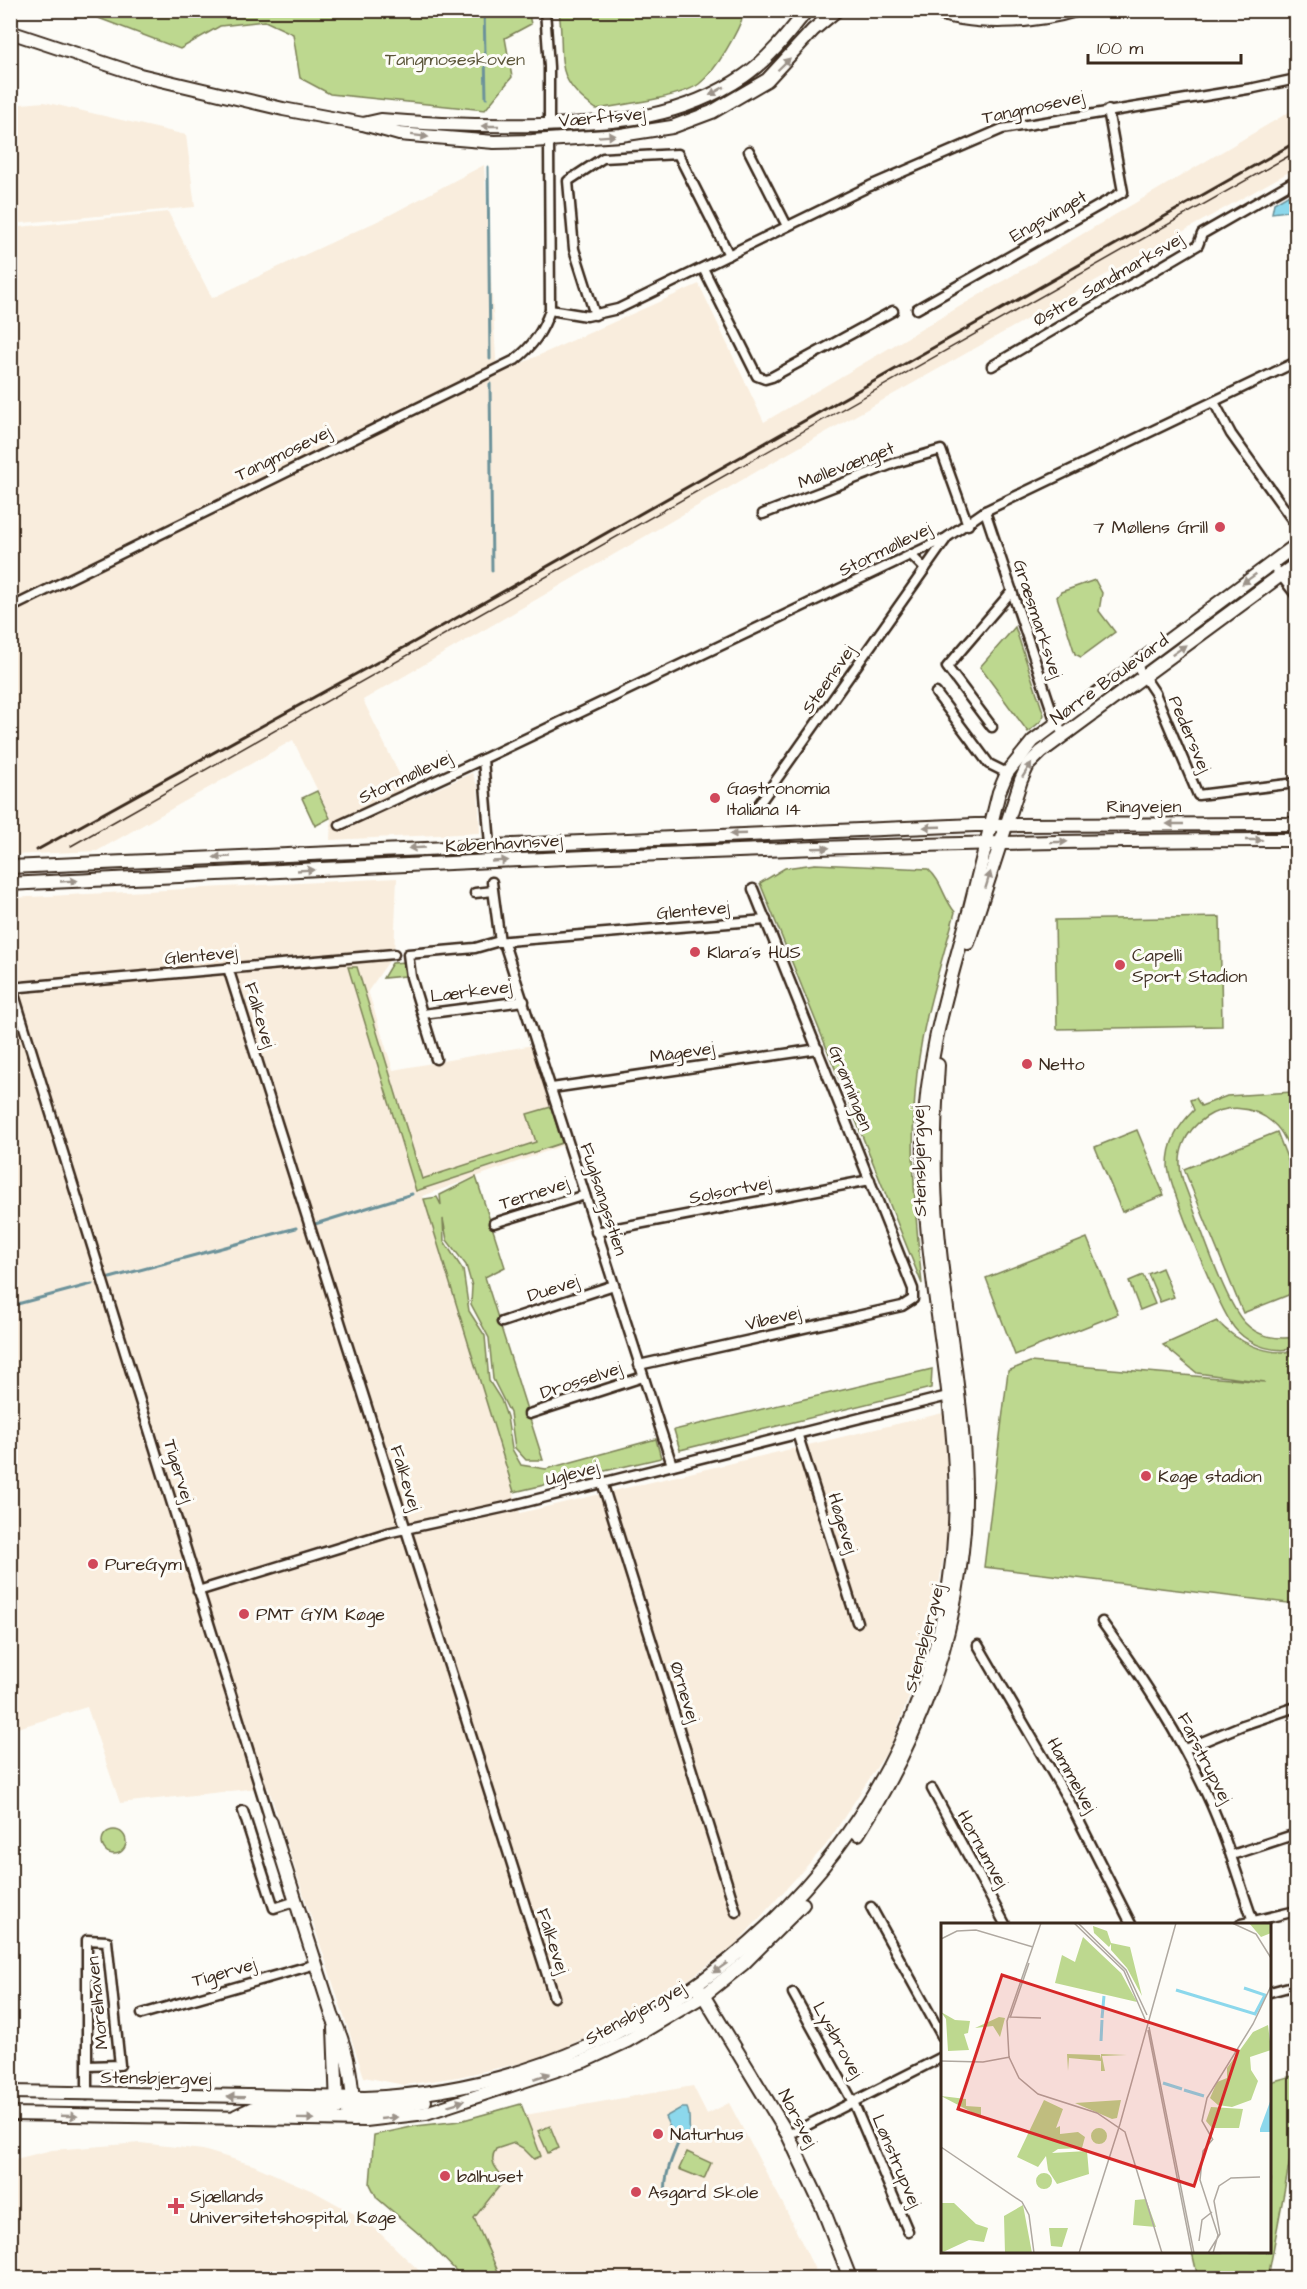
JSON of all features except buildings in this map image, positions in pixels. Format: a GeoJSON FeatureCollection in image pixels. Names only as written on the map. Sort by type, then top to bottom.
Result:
{"type":"FeatureCollection","features":[{"type":"Feature","properties":{"kind":"street"},"geometry":{"type":"LineString","coordinates":[[545,10],[549,67],[549,124]]}},
{"type":"Feature","properties":{"kind":"street","name":"Værftsvej"},"geometry":{"type":"LineString","coordinates":[[363,124],[381,120],[438,125],[619,122],[671,111],[706,97],[745,75],[778,45],[807,10]]}},
{"type":"Feature","properties":{"kind":"street","name":"Værftsvej"},"geometry":{"type":"LineString","coordinates":[[813,30],[824,10]]}},
{"type":"Feature","properties":{"kind":"street","name":"Værftsvej"},"geometry":{"type":"LineString","coordinates":[[10,32],[140,75],[283,109],[363,124],[399,134],[494,142],[621,135],[672,127],[712,112],[767,80],[813,30],[837,10]]}},
{"type":"Feature","properties":{"kind":"street"},"geometry":{"type":"LineString","coordinates":[[931,10],[973,21],[1036,19],[1076,10]]}},
{"type":"Feature","properties":{"kind":"street"},"geometry":{"type":"LineString","coordinates":[[968,10],[1006,19]]}},
{"type":"Feature","properties":{"kind":"street","name":"Tangmosevej"},"geometry":{"type":"LineString","coordinates":[[550,310],[573,315],[595,315],[618,309],[870,186],[999,130],[1296,79]]}},
{"type":"Feature","properties":{"kind":"street","name":"Engsvinget"},"geometry":{"type":"LineString","coordinates":[[917,309],[1123,192],[1108,110]]}},
{"type":"Feature","properties":{"kind":"street","name":"Tangmosevej"},"geometry":{"type":"LineString","coordinates":[[10,608],[515,360],[528,350],[544,328],[550,310],[549,124]]}},
{"type":"Feature","properties":{"kind":"street"},"geometry":{"type":"LineString","coordinates":[[749,151],[787,226]]}},
{"type":"Feature","properties":{"kind":"street"},"geometry":{"type":"LineString","coordinates":[[595,315],[574,249],[568,181],[603,158],[678,154],[729,255]]}},
{"type":"Feature","properties":{"kind":"street","name":"Østre Sandmarksvej"},"geometry":{"type":"LineString","coordinates":[[992,366],[1198,245],[1202,234],[1296,180]]}},
{"type":"Feature","properties":{"kind":"street"},"geometry":{"type":"LineString","coordinates":[[703,268],[760,378],[772,377],[893,312]]}},
{"type":"Feature","properties":{"kind":"street","name":"Stormøllevej"},"geometry":{"type":"LineString","coordinates":[[340,825],[911,555],[968,525],[985,511],[1296,362]]}},
{"type":"Feature","properties":{"kind":"street"},"geometry":{"type":"LineString","coordinates":[[1214,402],[1231,434],[1296,525]]}},
{"type":"Feature","properties":{"kind":"street","name":"Møllevænget"},"geometry":{"type":"LineString","coordinates":[[764,514],[895,463],[941,450],[968,525]]}},
{"type":"Feature","properties":{"kind":"street","name":"Græsmarksvej"},"geometry":{"type":"LineString","coordinates":[[985,511],[1056,723],[1064,735]]}},
{"type":"Feature","properties":{"kind":"street","name":"Steensvej"},"geometry":{"type":"LineString","coordinates":[[758,807],[946,538]]}},
{"type":"Feature","properties":{"kind":"street","name":"Nørre Boulevard"},"geometry":{"type":"LineString","coordinates":[[991,825],[1007,773],[1021,753],[1056,723],[1135,663],[1296,545]]}},
{"type":"Feature","properties":{"kind":"street"},"geometry":{"type":"LineString","coordinates":[[911,555],[925,569]]}},
{"type":"Feature","properties":{"kind":"street"},"geometry":{"type":"LineString","coordinates":[[1271,563],[1296,595]]}},
{"type":"Feature","properties":{"kind":"street","name":"Nørre Boulevard"},"geometry":{"type":"LineString","coordinates":[[1000,844],[1021,780],[1028,765],[1041,752],[1296,564]]}},
{"type":"Feature","properties":{"kind":"street"},"geometry":{"type":"LineString","coordinates":[[992,727],[947,667],[1012,591]]}},
{"type":"Feature","properties":{"kind":"street","name":"Pedersvej"},"geometry":{"type":"LineString","coordinates":[[1135,663],[1155,693],[1198,795],[1296,783]]}},
{"type":"Feature","properties":{"kind":"street"},"geometry":{"type":"LineString","coordinates":[[936,693],[989,764],[1007,773]]}},
{"type":"Feature","properties":{"kind":"street"},"geometry":{"type":"LineString","coordinates":[[483,759],[490,845]]}},
{"type":"Feature","properties":{"kind":"street","name":"Ringvejen"},"geometry":{"type":"LineString","coordinates":[[991,825],[1296,824]]}},
{"type":"Feature","properties":{"kind":"street","name":"Københavnsvej"},"geometry":{"type":"LineString","coordinates":[[10,867],[991,825]]}},
{"type":"Feature","properties":{"kind":"street","name":"Stensbjergvej"},"geometry":{"type":"LineString","coordinates":[[10,2114],[234,2117],[353,2109],[390,2119],[426,2113],[584,2061],[627,2041],[703,1996],[743,1964],[822,1883],[852,1843],[891,1781],[912,1738],[935,1679],[958,1585],[964,1517],[964,1464],[952,1396],[926,1209],[924,1139],[930,1059],[991,825]]}},
{"type":"Feature","properties":{"kind":"street","name":"Ringvejen"},"geometry":{"type":"LineString","coordinates":[[1000,844],[1296,840]]}},
{"type":"Feature","properties":{"kind":"street","name":"Københavnsvej"},"geometry":{"type":"LineString","coordinates":[[10,884],[731,850],[1000,844]]}},
{"type":"Feature","properties":{"kind":"street","name":"Stensbjergvej"},"geometry":{"type":"LineString","coordinates":[[10,2092],[353,2109],[492,2079],[580,2049],[622,2029],[696,1984],[739,1954],[789,1908],[816,1877],[846,1837],[883,1778],[904,1735],[926,1676],[948,1583],[955,1506],[955,1465],[933,1140],[939,1060],[962,960],[1000,844]]}},
{"type":"Feature","properties":{"kind":"street","name":"Fuglsangsstien"},"geometry":{"type":"LineString","coordinates":[[475,893],[493,887],[502,942],[524,1001],[672,1465]]}},
{"type":"Feature","properties":{"kind":"street","name":"Grønningen"},"geometry":{"type":"LineString","coordinates":[[753,889],[914,1289],[913,1299]]}},
{"type":"Feature","properties":{"kind":"street","name":"Glentevej"},"geometry":{"type":"LineString","coordinates":[[408,954],[475,948],[502,942],[766,920]]}},
{"type":"Feature","properties":{"kind":"street","name":"Glentevej"},"geometry":{"type":"LineString","coordinates":[[11,988],[394,954]]}},
{"type":"Feature","properties":{"kind":"street","name":"Lærkevej"},"geometry":{"type":"LineString","coordinates":[[408,954],[411,977],[436,1059]]}},
{"type":"Feature","properties":{"kind":"street","name":"Falkevej"},"geometry":{"type":"LineString","coordinates":[[228,969],[404,1530],[554,1997]]}},
{"type":"Feature","properties":{"kind":"street","name":"Tigervej"},"geometry":{"type":"LineString","coordinates":[[11,988],[270,1820],[333,2015],[345,2044],[353,2109]]}},
{"type":"Feature","properties":{"kind":"street","name":"Lærkevej"},"geometry":{"type":"LineString","coordinates":[[423,1014],[524,1001]]}},
{"type":"Feature","properties":{"kind":"street","name":"Mågevej"},"geometry":{"type":"LineString","coordinates":[[552,1088],[818,1049]]}},
{"type":"Feature","properties":{"kind":"street","name":"Solsortvej"},"geometry":{"type":"LineString","coordinates":[[596,1232],[870,1180]]}},
{"type":"Feature","properties":{"kind":"street","name":"Ternevej"},"geometry":{"type":"LineString","coordinates":[[494,1223],[585,1195]]}},
{"type":"Feature","properties":{"kind":"street","name":"Duevej"},"geometry":{"type":"LineString","coordinates":[[502,1322],[614,1286]]}},
{"type":"Feature","properties":{"kind":"street","name":"Vibevej"},"geometry":{"type":"LineString","coordinates":[[639,1365],[902,1306],[913,1299]]}},
{"type":"Feature","properties":{"kind":"street","name":"Drosselvej"},"geometry":{"type":"LineString","coordinates":[[529,1414],[643,1377]]}},
{"type":"Feature","properties":{"kind":"street","name":"Uglevej"},"geometry":{"type":"LineString","coordinates":[[198,1592],[404,1530],[952,1396]]}},
{"type":"Feature","properties":{"kind":"street","name":"Høgevej"},"geometry":{"type":"LineString","coordinates":[[797,1433],[857,1622]]}},
{"type":"Feature","properties":{"kind":"street","name":"Ørnevej"},"geometry":{"type":"LineString","coordinates":[[602,1482],[736,1912]]}},
{"type":"Feature","properties":{"kind":"street","name":"Farstrupvej"},"geometry":{"type":"LineString","coordinates":[[1102,1622],[1132,1660],[1185,1749],[1232,1855],[1253,1921]]}},
{"type":"Feature","properties":{"kind":"street","name":"Hammelvej"},"geometry":{"type":"LineString","coordinates":[[978,1645],[1070,1803],[1130,1923]]}},
{"type":"Feature","properties":{"kind":"street"},"geometry":{"type":"LineString","coordinates":[[1185,1749],[1243,1725],[1296,1707]]}},
{"type":"Feature","properties":{"kind":"street","name":"Hornumvej"},"geometry":{"type":"LineString","coordinates":[[932,1789],[1004,1923]]}},
{"type":"Feature","properties":{"kind":"street"},"geometry":{"type":"LineString","coordinates":[[243,1810],[274,1908],[296,1901]]}},
{"type":"Feature","properties":{"kind":"street"},"geometry":{"type":"LineString","coordinates":[[1232,1855],[1296,1834]]}},
{"type":"Feature","properties":{"kind":"street"},"geometry":{"type":"LineString","coordinates":[[871,1907],[941,2034]]}},
{"type":"Feature","properties":{"kind":"street"},"geometry":{"type":"LineString","coordinates":[[1245,1923],[1296,1911]]}},
{"type":"Feature","properties":{"kind":"street","name":"Morelhaven"},"geometry":{"type":"LineString","coordinates":[[87,2066],[120,2065],[107,1941],[87,1940],[87,2066],[87,2095]]}},
{"type":"Feature","properties":{"kind":"street","name":"Tigervej"},"geometry":{"type":"LineString","coordinates":[[142,2014],[316,1964]]}},
{"type":"Feature","properties":{"kind":"street","name":"Norsvej"},"geometry":{"type":"LineString","coordinates":[[696,1984],[788,2136],[823,2209],[850,2278]]}},
{"type":"Feature","properties":{"kind":"street"},"geometry":{"type":"LineString","coordinates":[[1271,1991],[1296,1985]]}},
{"type":"Feature","properties":{"kind":"street","name":"Lysbrovej"},"geometry":{"type":"LineString","coordinates":[[793,1993],[854,2104]]}},
{"type":"Feature","properties":{"kind":"street","name":"Tigervej"},"geometry":{"type":"LineString","coordinates":[[333,2015],[337,2109]]}},
{"type":"Feature","properties":{"kind":"street"},"geometry":{"type":"LineString","coordinates":[[788,2136],[941,2058]]}},
{"type":"Feature","properties":{"kind":"street","name":"Lønstrupvej"},"geometry":{"type":"LineString","coordinates":[[854,2104],[908,2231]]}},
{"type":"Feature","properties":{"kind":"shaded area"},"geometry":{"type":"Polygon","coordinates":[[[44,102],[186,135],[195,207],[11,224],[11,105],[44,102]]]}},
{"type":"Feature","properties":{"kind":"shaded area"},"geometry":{"type":"Polygon","coordinates":[[[1296,108],[1296,168],[780,458],[363,700],[412,800],[472,773],[478,787],[480,833],[330,840],[331,818],[293,740],[97,851],[11,855],[10,228],[168,212],[212,298],[384,218],[484,165],[497,374],[699,284],[764,422],[1296,108]]]}},
{"type":"Feature","properties":{"kind":"shaded area"},"geometry":{"type":"Polygon","coordinates":[[[397,878],[394,954],[368,991],[393,1070],[533,1045],[564,1145],[423,1196],[520,1513],[943,1413],[947,1466],[947,1536],[929,1644],[890,1747],[826,1845],[736,1944],[689,1979],[625,2018],[543,2058],[458,2077],[404,2085],[364,2077],[268,1787],[120,1803],[87,1707],[11,1730],[10,898],[397,878]]]}},
{"type":"Feature","properties":{"kind":"shaded area","name":"Asgård Skole"},"geometry":{"type":"Polygon","coordinates":[[[693,2086],[707,2114],[729,2103],[784,2206],[819,2278],[501,2278],[474,2218],[505,2179],[494,2168],[492,2155],[496,2149],[514,2143],[534,2159],[541,2156],[525,2115],[693,2086]]]}},
{"type":"Feature","properties":{"kind":"shaded area","name":"Sjællands Universitetshospital, Køge"},"geometry":{"type":"Polygon","coordinates":[[[140,2143],[203,2150],[253,2165],[315,2192],[367,2221],[427,2278],[11,2278],[11,2160],[52,2150],[140,2143]]]}},
{"type":"Feature","properties":{"kind":"green space","name":"Tangmoseskoven"},"geometry":{"type":"Polygon","coordinates":[[[528,10],[531,24],[505,38],[512,77],[485,110],[330,94],[300,78],[293,34],[265,21],[220,26],[180,49],[80,11],[528,10]]]}},
{"type":"Feature","properties":{"kind":"green space"},"geometry":{"type":"Polygon","coordinates":[[[559,10],[745,11],[726,50],[713,70],[699,84],[664,97],[596,109],[581,98],[566,77],[563,66],[559,10]]]}},
{"type":"Feature","properties":{"kind":"green space"},"geometry":{"type":"Polygon","coordinates":[[[1095,580],[1102,593],[1099,611],[1115,632],[1081,657],[1075,654],[1057,597],[1061,592],[1095,580]]]}},
{"type":"Feature","properties":{"kind":"green space"},"geometry":{"type":"Polygon","coordinates":[[[1015,627],[1044,715],[1041,721],[1028,732],[980,667],[1015,627]]]}},
{"type":"Feature","properties":{"kind":"green space"},"geometry":{"type":"Polygon","coordinates":[[[317,791],[330,818],[315,826],[302,798],[317,791]]]}},
{"type":"Feature","properties":{"kind":"green space"},"geometry":{"type":"Polygon","coordinates":[[[815,864],[928,869],[955,912],[933,992],[917,1073],[913,1126],[914,1178],[922,1284],[760,883],[785,868],[815,864]]]}},
{"type":"Feature","properties":{"kind":"green space"},"geometry":{"type":"Polygon","coordinates":[[[1220,917],[1222,1026],[1057,1029],[1055,920],[1220,917]]]}},
{"type":"Feature","properties":{"kind":"green space"},"geometry":{"type":"Polygon","coordinates":[[[405,962],[405,976],[383,978],[392,963],[405,962]]]}},
{"type":"Feature","properties":{"kind":"green space"},"geometry":{"type":"Polygon","coordinates":[[[348,967],[357,967],[422,1179],[536,1142],[527,1114],[551,1107],[562,1143],[416,1191],[348,967]]]}},
{"type":"Feature","properties":{"kind":"green space"},"geometry":{"type":"Polygon","coordinates":[[[1293,1092],[1296,1101],[1296,1167],[1277,1127],[1256,1112],[1239,1108],[1221,1110],[1206,1117],[1192,1129],[1184,1144],[1180,1161],[1183,1181],[1228,1296],[1245,1323],[1256,1332],[1275,1338],[1296,1337],[1296,1348],[1280,1350],[1257,1345],[1243,1337],[1230,1321],[1186,1224],[1171,1179],[1168,1157],[1175,1135],[1194,1110],[1190,1100],[1196,1098],[1201,1106],[1227,1096],[1293,1092]]]}},
{"type":"Feature","properties":{"kind":"green space"},"geometry":{"type":"Polygon","coordinates":[[[1137,1130],[1164,1195],[1122,1212],[1095,1147],[1137,1130]]]}},
{"type":"Feature","properties":{"kind":"green space"},"geometry":{"type":"Polygon","coordinates":[[[1277,1132],[1296,1181],[1296,1292],[1243,1313],[1184,1169],[1277,1132]]]}},
{"type":"Feature","properties":{"kind":"green space"},"geometry":{"type":"Polygon","coordinates":[[[476,1177],[505,1267],[485,1277],[543,1460],[526,1460],[515,1448],[510,1413],[493,1379],[489,1338],[471,1304],[472,1286],[466,1265],[447,1240],[443,1219],[444,1241],[463,1270],[469,1311],[485,1336],[489,1381],[501,1400],[507,1417],[512,1449],[521,1465],[546,1469],[656,1439],[661,1458],[514,1492],[424,1199],[437,1197],[441,1205],[440,1195],[476,1177]]]}},
{"type":"Feature","properties":{"kind":"green space"},"geometry":{"type":"Polygon","coordinates":[[[1087,1238],[1118,1314],[1015,1355],[986,1278],[1087,1238]]]}},
{"type":"Feature","properties":{"kind":"green space"},"geometry":{"type":"Polygon","coordinates":[[[1162,1268],[1174,1297],[1160,1302],[1148,1274],[1162,1268]]]}},
{"type":"Feature","properties":{"kind":"green space"},"geometry":{"type":"Polygon","coordinates":[[[1143,1275],[1155,1304],[1140,1310],[1129,1281],[1143,1275]]]}},
{"type":"Feature","properties":{"kind":"green space","name":"Køge stadion"},"geometry":{"type":"Polygon","coordinates":[[[1217,1321],[1234,1336],[1263,1350],[1296,1351],[1296,1604],[984,1567],[1008,1371],[1030,1362],[1265,1382],[1197,1373],[1163,1345],[1217,1321]]]}},
{"type":"Feature","properties":{"kind":"green space"},"geometry":{"type":"Polygon","coordinates":[[[932,1369],[931,1388],[680,1450],[674,1430],[932,1369]]]}},
{"type":"Feature","properties":{"kind":"green space"},"geometry":{"type":"Polygon","coordinates":[[[114,1830],[122,1834],[126,1842],[122,1850],[114,1854],[106,1850],[102,1842],[106,1834],[114,1830]]]}},
{"type":"Feature","properties":{"kind":"green space"},"geometry":{"type":"Polygon","coordinates":[[[1296,2075],[1296,2128],[1268,2278],[1198,2278],[1192,2253],[1271,2253],[1271,2082],[1296,2075]]]}},
{"type":"Feature","properties":{"kind":"green space"},"geometry":{"type":"Polygon","coordinates":[[[521,2104],[541,2156],[534,2159],[514,2143],[496,2149],[493,2161],[505,2179],[474,2218],[501,2278],[463,2278],[426,2240],[377,2198],[370,2184],[374,2135],[416,2126],[460,2121],[521,2104]]]}},
{"type":"Feature","properties":{"kind":"green space"},"geometry":{"type":"Polygon","coordinates":[[[550,2126],[559,2148],[548,2153],[538,2131],[550,2126]]]}},
{"type":"Feature","properties":{"kind":"green space"},"geometry":{"type":"Polygon","coordinates":[[[687,2152],[711,2163],[704,2179],[679,2169],[687,2152]]]}},
{"type":"Feature","properties":{"kind":"water"},"geometry":{"type":"Polygon","coordinates":[[[1296,190],[1296,205],[1288,211],[1272,213],[1274,203],[1296,190]]]}},
{"type":"Feature","properties":{"kind":"water"},"geometry":{"type":"Polygon","coordinates":[[[681,2108],[687,2108],[690,2132],[687,2138],[681,2141],[675,2138],[665,2117],[681,2108]]]}},
{"type":"Feature","properties":{"kind":"waterway"},"geometry":{"type":"LineString","coordinates":[[484,10],[486,98]]}},
{"type":"Feature","properties":{"kind":"waterway"},"geometry":{"type":"LineString","coordinates":[[488,167],[490,359]]}},
{"type":"Feature","properties":{"kind":"waterway"},"geometry":{"type":"LineString","coordinates":[[490,384],[492,571]]}},
{"type":"Feature","properties":{"kind":"waterway"},"geometry":{"type":"LineString","coordinates":[[315,1224],[412,1194]]}},
{"type":"Feature","properties":{"kind":"waterway"},"geometry":{"type":"LineString","coordinates":[[110,1278],[296,1228]]}},
{"type":"Feature","properties":{"kind":"waterway"},"geometry":{"type":"LineString","coordinates":[[10,1306],[92,1284]]}},
{"type":"Feature","properties":{"kind":"waterway"},"geometry":{"type":"LineString","coordinates":[[666,2193],[667,2174],[679,2141]]}},
{"type":"Feature","properties":{"kind":"tram line"},"geometry":{"type":"LineString","coordinates":[[71,846],[1296,152]]}},
{"type":"Feature","properties":{"kind":"railway"},"geometry":{"type":"LineString","coordinates":[[37,850],[414,642],[1296,142]]}},
{"type":"Feature","properties":{"kind":"place","name":"7 Møllens Grill"},"geometry":{"type":"Point","coordinates":[1220,527]}},
{"type":"Feature","properties":{"kind":"place","name":"Gastronomia Italiana 14"},"geometry":{"type":"Point","coordinates":[715,798]}},
{"type":"Feature","properties":{"kind":"place","name":"Klara´s HUS"},"geometry":{"type":"Point","coordinates":[695,952]}},
{"type":"Feature","properties":{"kind":"place","name":"Capelli Sport Stadion"},"geometry":{"type":"Point","coordinates":[1120,965]}},
{"type":"Feature","properties":{"kind":"place","name":"Netto"},"geometry":{"type":"Point","coordinates":[1027,1064]}},
{"type":"Feature","properties":{"kind":"place","name":"Køge stadion"},"geometry":{"type":"Point","coordinates":[1146,1476]}},
{"type":"Feature","properties":{"kind":"place","name":"PureGym"},"geometry":{"type":"Point","coordinates":[93,1564]}},
{"type":"Feature","properties":{"kind":"place","name":"PMT GYM Køge"},"geometry":{"type":"Point","coordinates":[244,1614]}},
{"type":"Feature","properties":{"kind":"place","name":"Naturhus"},"geometry":{"type":"Point","coordinates":[658,2134]}},
{"type":"Feature","properties":{"kind":"place","name":"bålhuset"},"geometry":{"type":"Point","coordinates":[445,2176]}},
{"type":"Feature","properties":{"kind":"place","name":"Asgård Skole"},"geometry":{"type":"Point","coordinates":[636,2192]}},
{"type":"Feature","properties":{"kind":"place","name":"Sjællands Universitetshospital, Køge"},"geometry":{"type":"Point","coordinates":[176,2206]}}]}
